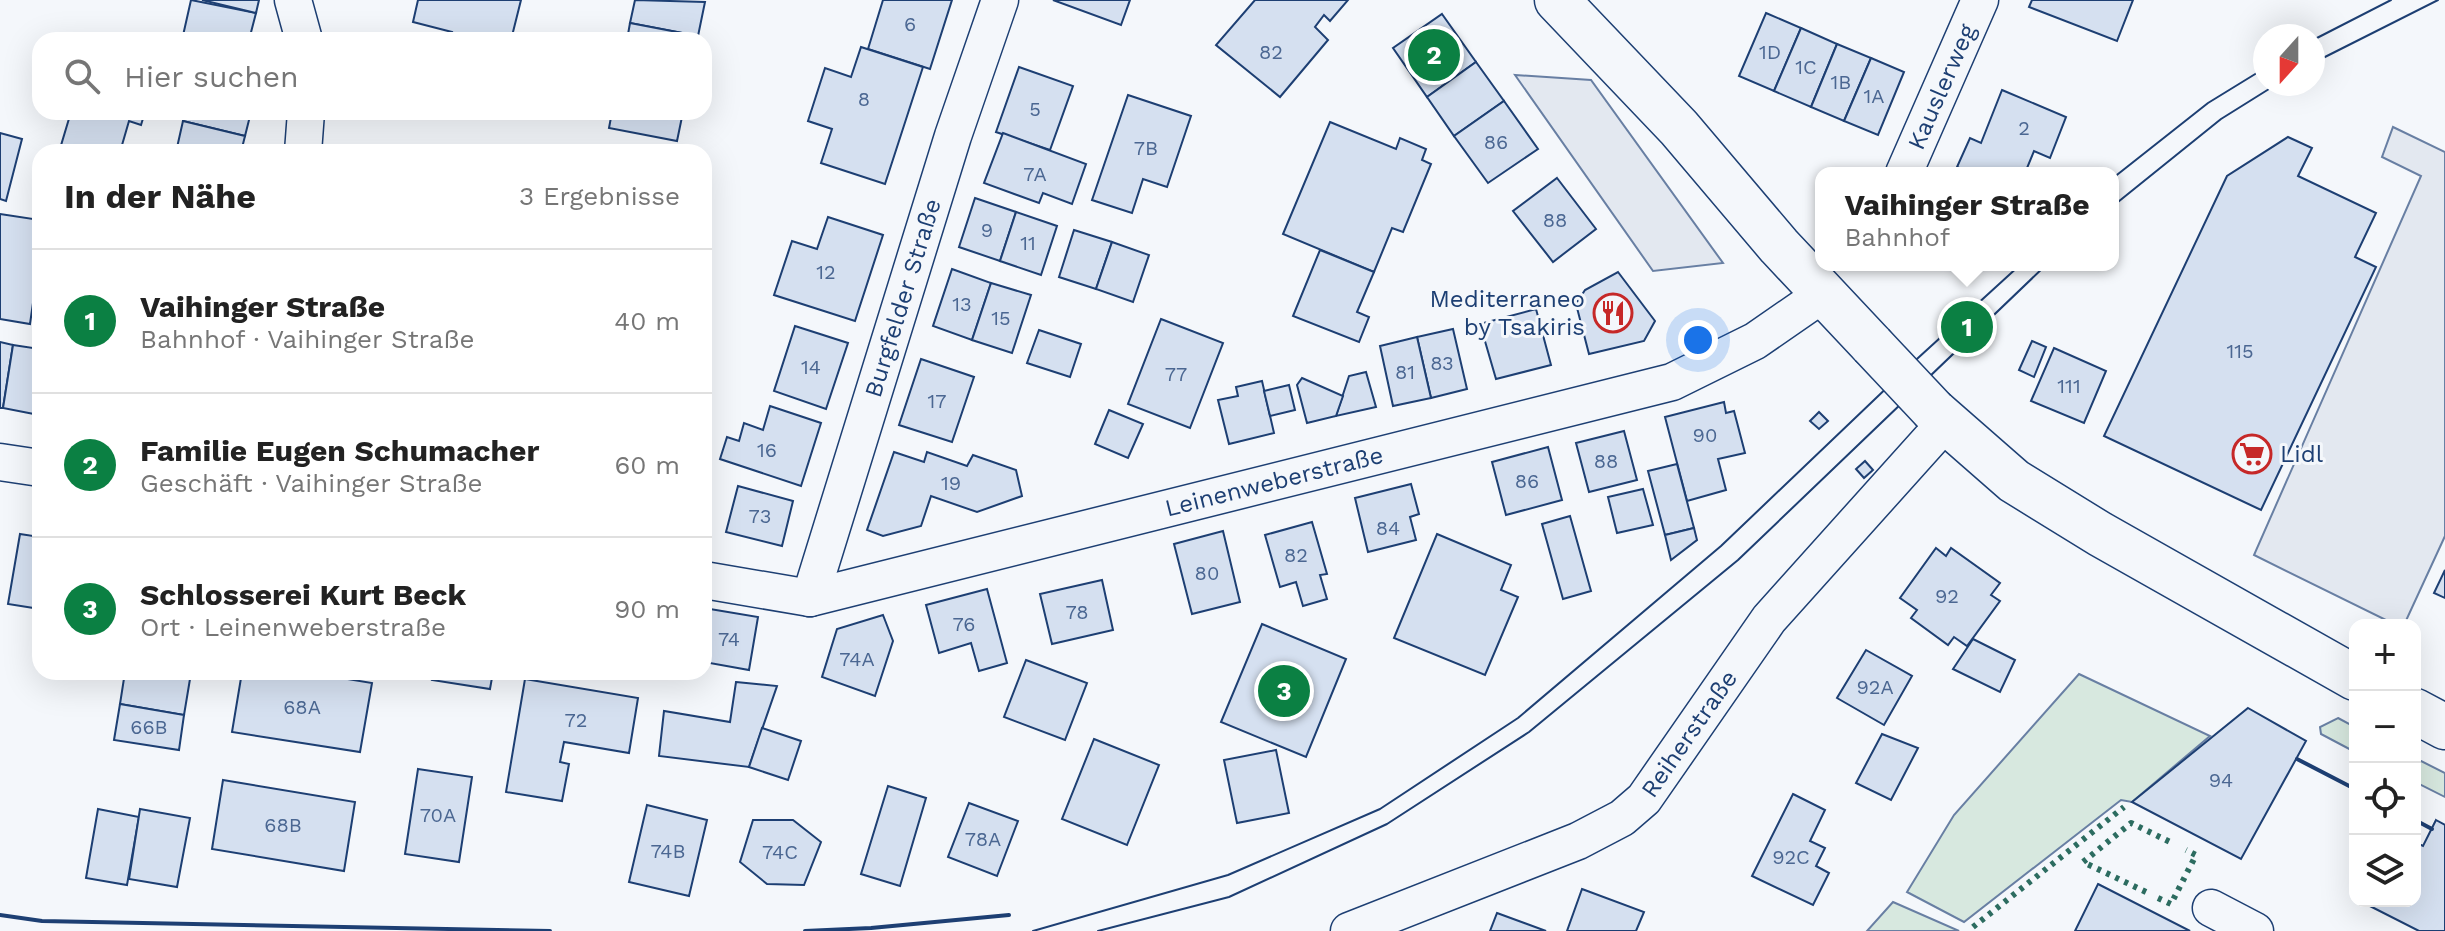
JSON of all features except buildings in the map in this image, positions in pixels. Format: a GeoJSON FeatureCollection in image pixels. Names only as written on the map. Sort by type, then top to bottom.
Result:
{"type":"FeatureCollection","features":[{"type":"Feature","properties":{"kind":"main road"},"geometry":{"type":"LineString","coordinates":[[1557,0],[1679,128],[1823,294],[1940,417],[2014,481],[2113,542],[2349,675]]}},
{"type":"Feature","properties":{"kind":"main road"},"geometry":{"type":"LineString","coordinates":[[2421,714],[2445,727]]}},
{"type":"Feature","properties":{"kind":"street"},"geometry":{"type":"LineString","coordinates":[[293,0],[302,32]]}},
{"type":"Feature","properties":{"kind":"street","name":"Burgfelder Straße"},"geometry":{"type":"LineString","coordinates":[[810,598],[953,136],[1000,0]]}},
{"type":"Feature","properties":{"kind":"street","name":"Kauslerweg"},"geometry":{"type":"LineString","coordinates":[[1907,167],[1980,0]]}},
{"type":"Feature","properties":{"kind":"street"},"geometry":{"type":"LineString","coordinates":[[304,144],[305,120]]}},
{"type":"Feature","properties":{"kind":"street","name":"Leinenweberstraße"},"geometry":{"type":"LineString","coordinates":[[712,581],[810,598],[1672,382],[1755,341],[1823,294]]}},
{"type":"Feature","properties":{"kind":"street","name":"Reiherstraße"},"geometry":{"type":"LineString","coordinates":[[1349,931],[1578,841],[1622,818],[1644,799],[1769,619],[1940,417]]}},
{"type":"Feature","properties":{"kind":"street"},"geometry":{"type":"LineString","coordinates":[[0,462],[32,467]]}},
{"type":"Feature","properties":{"kind":"street"},"geometry":{"type":"LineString","coordinates":[[2211,908],[2255,931]]}},
{"type":"Feature","properties":{"kind":"shaded area"},"geometry":{"type":"Polygon","coordinates":[[[1515,75],[1591,80],[1723,263],[1653,271],[1515,75]]]}},
{"type":"Feature","properties":{"kind":"shaded area"},"geometry":{"type":"Polygon","coordinates":[[[2393,127],[2445,152],[2445,536],[2407,619],[2384,619],[2254,555],[2421,176],[2382,157],[2393,127]]]}},
{"type":"Feature","properties":{"kind":"shaded area"},"geometry":{"type":"Polygon","coordinates":[[[2079,674],[2210,736],[2132,802],[2121,800],[1964,922],[1907,892],[1954,815],[2079,674]]]}},
{"type":"Feature","properties":{"kind":"shaded area"},"geometry":{"type":"Polygon","coordinates":[[[2338,718],[2349,724],[2349,749],[2321,734],[2320,727],[2338,718]]]}},
{"type":"Feature","properties":{"kind":"shaded area"},"geometry":{"type":"Polygon","coordinates":[[[2421,761],[2445,773],[2445,797],[2421,785],[2421,761]]]}},
{"type":"Feature","properties":{"kind":"shaded area"},"geometry":{"type":"Polygon","coordinates":[[[1893,902],[1959,931],[1867,931],[1893,902]]]}},
{"type":"Feature","properties":{"kind":"tram line"},"geometry":{"type":"LineString","coordinates":[[2325,34],[2391,0]]}},
{"type":"Feature","properties":{"kind":"tram line"},"geometry":{"type":"LineString","coordinates":[[2325,57],[2438,0]]}},
{"type":"Feature","properties":{"kind":"tram line"},"geometry":{"type":"LineString","coordinates":[[2119,173],[2208,103],[2253,75]]}},
{"type":"Feature","properties":{"kind":"tram line"},"geometry":{"type":"LineString","coordinates":[[2119,201],[2221,119],[2258,96]]}},
{"type":"Feature","properties":{"kind":"tram line"},"geometry":{"type":"LineString","coordinates":[[1033,931],[1228,875],[1380,809],[1518,718],[1721,546],[2013,271]]}},
{"type":"Feature","properties":{"kind":"tram line"},"geometry":{"type":"LineString","coordinates":[[1098,931],[1229,897],[1387,824],[1529,732],[1738,560],[2040,271]]}},
{"type":"Feature","properties":{"kind":"hedge"},"geometry":{"type":"LineString","coordinates":[[1973,927],[2124,807]]}},
{"type":"Feature","properties":{"kind":"hedge"},"geometry":{"type":"LineString","coordinates":[[2146,892],[2083,862],[2131,823],[2170,842]]}},
{"type":"Feature","properties":{"kind":"hedge"},"geometry":{"type":"LineString","coordinates":[[2158,898],[2171,904],[2196,855],[2186,850]]}},
{"type":"Feature","properties":{"kind":"wall"},"geometry":{"type":"LineString","coordinates":[[2297,759],[2349,786]]}},
{"type":"Feature","properties":{"kind":"wall"},"geometry":{"type":"LineString","coordinates":[[2421,823],[2432,829]]}},
{"type":"Feature","properties":{"kind":"wall"},"geometry":{"type":"LineString","coordinates":[[0,915],[42,921],[550,931]]}},
{"type":"Feature","properties":{"kind":"wall"},"geometry":{"type":"LineString","coordinates":[[805,931],[1009,915]]}},
{"type":"Feature","properties":{"kind":"place","name":"Familie Eugen Schumacher"},"geometry":{"type":"Point","coordinates":[1434,55]}},
{"type":"Feature","properties":{"kind":"place","name":"Mediterraneo by Tsakiris"},"geometry":{"type":"Point","coordinates":[1613,313]}},
{"type":"Feature","properties":{"kind":"place","name":"Vaihinger Straße"},"geometry":{"type":"Point","coordinates":[1967,327]}},
{"type":"Feature","properties":{"kind":"place","name":"Lidl"},"geometry":{"type":"Point","coordinates":[2252,454]}},
{"type":"Feature","properties":{"kind":"place","name":"Schlosserei Kurt Beck"},"geometry":{"type":"Point","coordinates":[1284,691]}}]}
